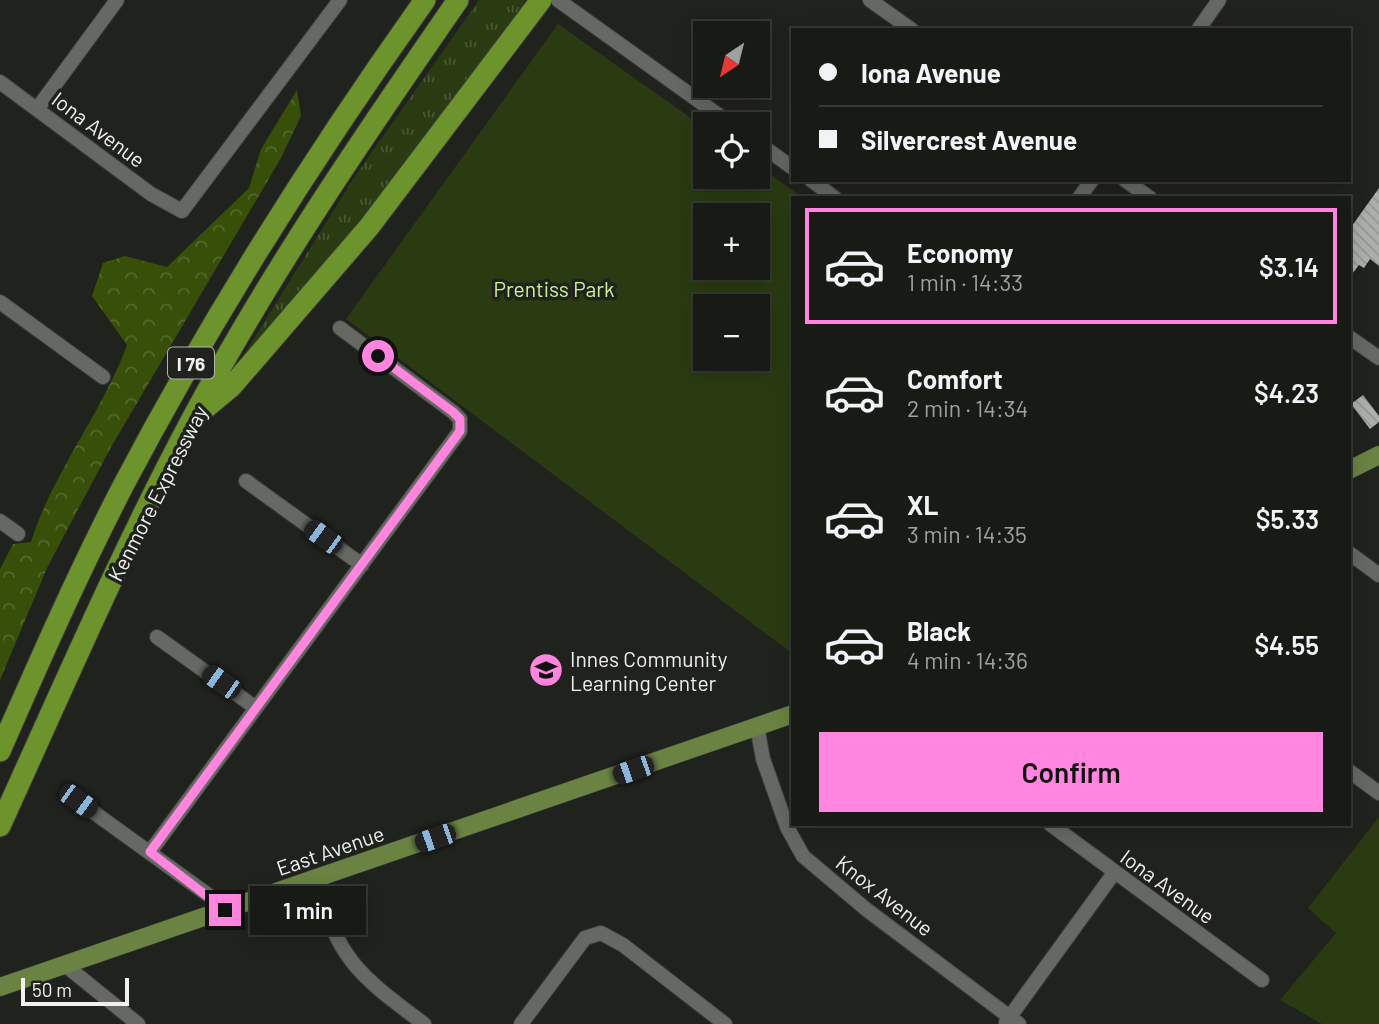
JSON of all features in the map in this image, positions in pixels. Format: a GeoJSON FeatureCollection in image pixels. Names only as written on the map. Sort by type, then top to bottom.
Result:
{"type":"FeatureCollection","features":[{"type":"Feature","properties":{"kind":"highway","name":"Kenmore Expressway"},"geometry":{"type":"LineString","coordinates":[[0,751],[55,623],[177,386],[288,199],[425,0]]}},
{"type":"Feature","properties":{"kind":"highway","name":"Kenmore Expressway"},"geometry":{"type":"LineString","coordinates":[[0,826],[139,523],[192,419],[307,221],[458,0]]}},
{"type":"Feature","properties":{"kind":"highway"},"geometry":{"type":"LineString","coordinates":[[192,419],[231,387],[308,300],[420,162],[541,0]]}},
{"type":"Feature","properties":{"kind":"main road"},"geometry":{"type":"LineString","coordinates":[[1351,469],[1379,455]]}},
{"type":"Feature","properties":{"kind":"main road","name":"East Avenue"},"geometry":{"type":"LineString","coordinates":[[0,987],[791,714]]}},
{"type":"Feature","properties":{"kind":"street"},"geometry":{"type":"LineString","coordinates":[[37,109],[117,0]]}},
{"type":"Feature","properties":{"kind":"street","name":"Iona Avenue"},"geometry":{"type":"LineString","coordinates":[[0,82],[174,208],[182,211],[340,0]]}},
{"type":"Feature","properties":{"kind":"street"},"geometry":{"type":"LineString","coordinates":[[558,0],[714,112]]}},
{"type":"Feature","properties":{"kind":"street"},"geometry":{"type":"LineString","coordinates":[[870,0],[909,28]]}},
{"type":"Feature","properties":{"kind":"street"},"geometry":{"type":"LineString","coordinates":[[1199,28],[1219,0]]}},
{"type":"Feature","properties":{"kind":"street"},"geometry":{"type":"LineString","coordinates":[[770,152],[791,167]]}},
{"type":"Feature","properties":{"kind":"street"},"geometry":{"type":"LineString","coordinates":[[814,182],[832,196]]}},
{"type":"Feature","properties":{"kind":"street"},"geometry":{"type":"LineString","coordinates":[[1128,182],[1147,196]]}},
{"type":"Feature","properties":{"kind":"street"},"geometry":{"type":"LineString","coordinates":[[0,302],[103,377]]}},
{"type":"Feature","properties":{"kind":"street"},"geometry":{"type":"LineString","coordinates":[[150,852],[457,436],[460,419],[453,412],[340,328]]}},
{"type":"Feature","properties":{"kind":"street"},"geometry":{"type":"LineString","coordinates":[[1351,338],[1379,358]]}},
{"type":"Feature","properties":{"kind":"street"},"geometry":{"type":"LineString","coordinates":[[246,481],[362,565]]}},
{"type":"Feature","properties":{"kind":"street"},"geometry":{"type":"LineString","coordinates":[[0,521],[18,534]]}},
{"type":"Feature","properties":{"kind":"street"},"geometry":{"type":"LineString","coordinates":[[1351,554],[1379,575]]}},
{"type":"Feature","properties":{"kind":"street"},"geometry":{"type":"LineString","coordinates":[[157,637],[256,708]]}},
{"type":"Feature","properties":{"kind":"street","name":"Knox Avenue"},"geometry":{"type":"LineString","coordinates":[[757,726],[763,759],[787,827],[803,856],[867,910],[1011,1021]]}},
{"type":"Feature","properties":{"kind":"street"},"geometry":{"type":"LineString","coordinates":[[1351,772],[1379,793]]}},
{"type":"Feature","properties":{"kind":"street"},"geometry":{"type":"LineString","coordinates":[[78,801],[225,910]]}},
{"type":"Feature","properties":{"kind":"street","name":"Iona Avenue"},"geometry":{"type":"LineString","coordinates":[[1054,826],[1262,980]]}},
{"type":"Feature","properties":{"kind":"street"},"geometry":{"type":"LineString","coordinates":[[1011,1021],[1114,873]]}},
{"type":"Feature","properties":{"kind":"street"},"geometry":{"type":"LineString","coordinates":[[317,878],[338,945],[369,981],[424,1024]]}},
{"type":"Feature","properties":{"kind":"street"},"geometry":{"type":"LineString","coordinates":[[521,1024],[585,938],[593,933],[611,935],[725,1024]]}},
{"type":"Feature","properties":{"kind":"street"},"geometry":{"type":"LineString","coordinates":[[65,965],[138,1024]]}},
{"type":"Feature","properties":{"kind":"green space"},"geometry":{"type":"Polygon","coordinates":[[[479,0],[525,0],[520,13],[384,199],[235,369],[355,176],[479,0]]]}},
{"type":"Feature","properties":{"kind":"green space","name":"Prentiss Park"},"geometry":{"type":"Polygon","coordinates":[[[558,24],[693,120],[693,189],[770,189],[770,174],[800,196],[791,196],[791,653],[346,319],[558,24]]]}},
{"type":"Feature","properties":{"kind":"green space"},"geometry":{"type":"Polygon","coordinates":[[[297,90],[301,116],[281,158],[110,449],[47,568],[0,680],[0,569],[13,544],[31,542],[52,491],[105,395],[127,345],[92,296],[103,263],[125,256],[167,267],[249,188],[261,149],[297,90]]]}},
{"type":"Feature","properties":{"kind":"green space"},"geometry":{"type":"Polygon","coordinates":[[[1379,817],[1379,1024],[1322,1024],[1280,1000],[1336,933],[1308,908],[1379,817]]]}},
{"type":"Feature","properties":{"kind":"building"},"geometry":{"type":"Polygon","coordinates":[[[1379,188],[1379,266],[1370,259],[1364,268],[1359,265],[1351,275],[1351,227],[1379,188]]]}},
{"type":"Feature","properties":{"kind":"building"},"geometry":{"type":"Polygon","coordinates":[[[1363,395],[1379,416],[1379,422],[1370,429],[1351,404],[1363,395]]]}},
{"type":"Feature","properties":{"kind":"place","name":"Innes Community Learning Center"},"geometry":{"type":"Point","coordinates":[546,670]}},
{"type":"Feature","properties":{"kind":"route"},"geometry":{"type":"LineString","coordinates":[[225,910],[150,852],[460,431],[460,419],[453,412],[378,356]]}}]}
